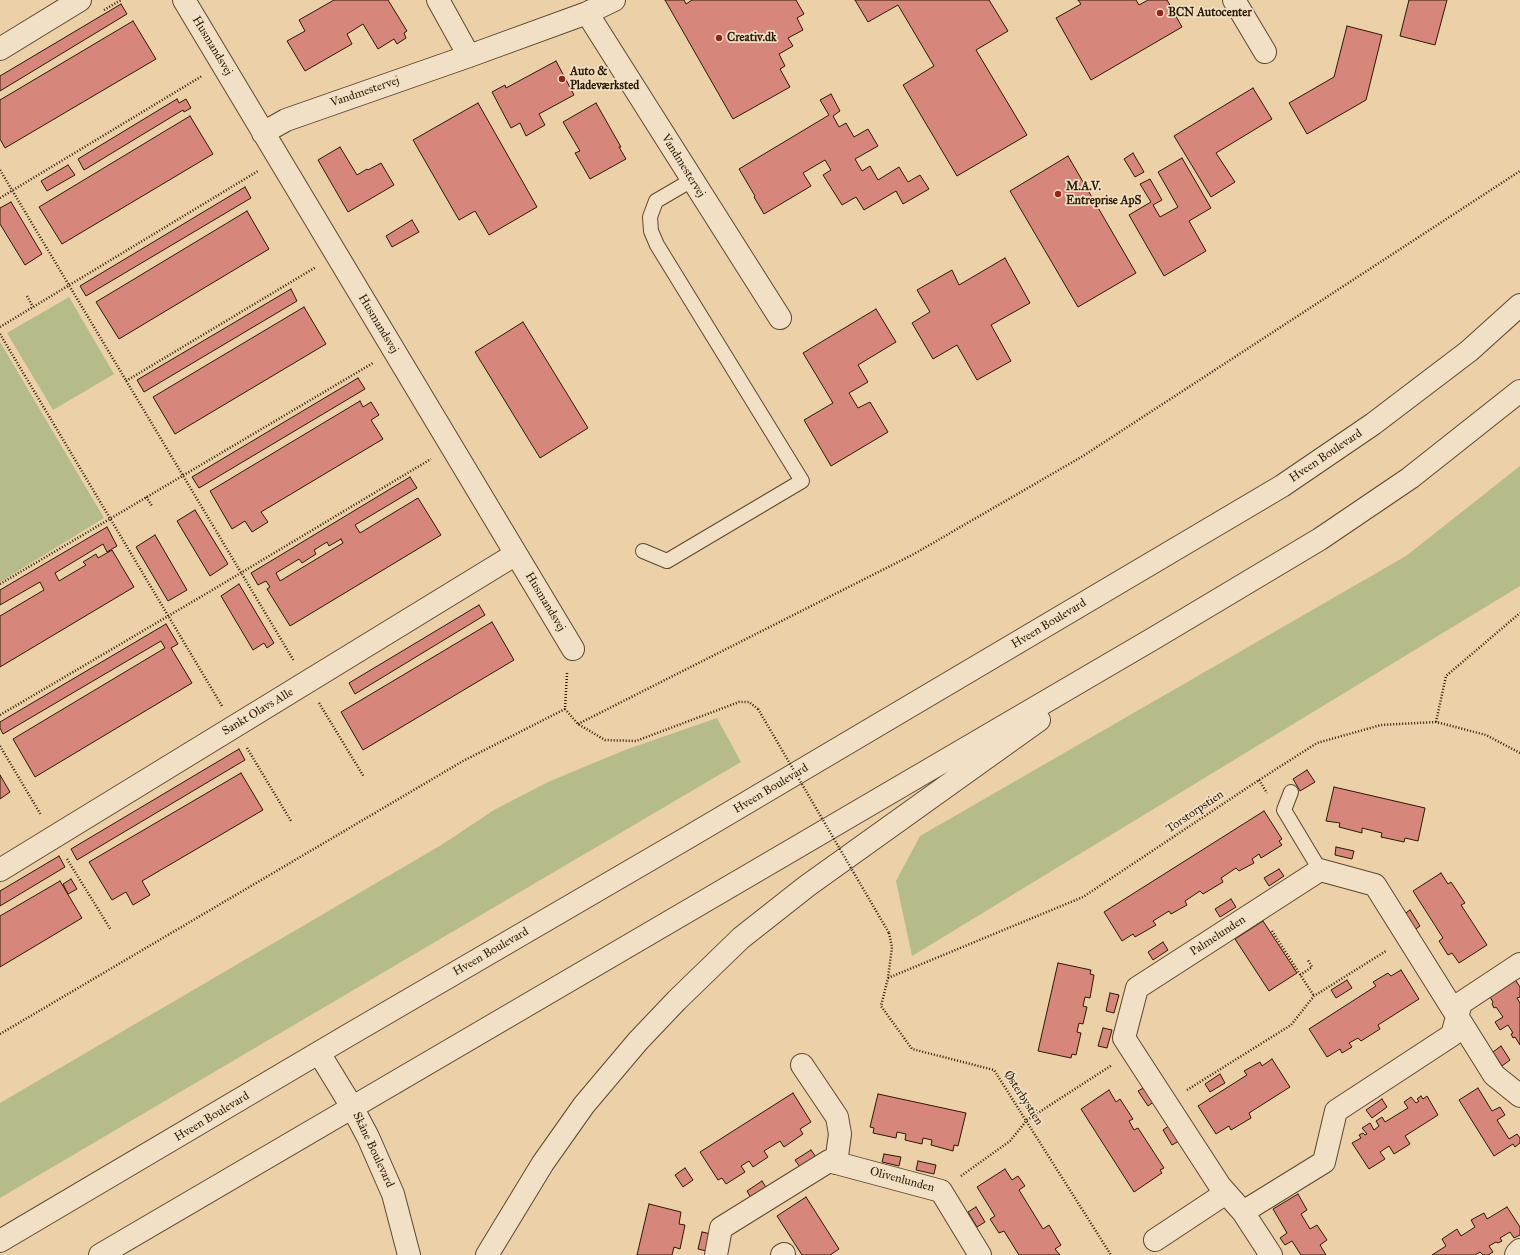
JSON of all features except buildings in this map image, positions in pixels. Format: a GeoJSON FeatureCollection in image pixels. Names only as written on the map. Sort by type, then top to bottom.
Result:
{"type":"FeatureCollection","features":[{"type":"Feature","properties":{"kind":"street"},"geometry":{"type":"LineString","coordinates":[[0,49],[80,0]]}},
{"type":"Feature","properties":{"kind":"street","name":"Husmandsvej"},"geometry":{"type":"LineString","coordinates":[[184,0],[573,649]]}},
{"type":"Feature","properties":{"kind":"street"},"geometry":{"type":"LineString","coordinates":[[438,0],[469,56]]}},
{"type":"Feature","properties":{"kind":"street","name":"Vandmestervej"},"geometry":{"type":"LineString","coordinates":[[263,133],[286,120],[587,13],[614,0]]}},
{"type":"Feature","properties":{"kind":"street"},"geometry":{"type":"LineString","coordinates":[[1234,0],[1265,52]]}},
{"type":"Feature","properties":{"kind":"street","name":"Vandmestervej"},"geometry":{"type":"LineString","coordinates":[[587,13],[780,318]]}},
{"type":"Feature","properties":{"kind":"street","name":"Hveen Boulevard"},"geometry":{"type":"LineString","coordinates":[[0,1241],[692,835],[1282,486],[1373,424],[1469,351],[1520,305]]}},
{"type":"Feature","properties":{"kind":"street"},"geometry":{"type":"LineString","coordinates":[[100,1255],[1156,637],[1320,539],[1410,478],[1520,391]]}},
{"type":"Feature","properties":{"kind":"street","name":"Sankt Olavs Alle"},"geometry":{"type":"LineString","coordinates":[[0,870],[516,554]]}},
{"type":"Feature","properties":{"kind":"street"},"geometry":{"type":"LineString","coordinates":[[487,1255],[544,1163],[584,1105],[638,1041],[677,1000],[741,938],[807,886],[1156,637]]}},
{"type":"Feature","properties":{"kind":"street"},"geometry":{"type":"LineString","coordinates":[[1320,870],[1375,885],[1494,1075],[1520,1096]]}},
{"type":"Feature","properties":{"kind":"street","name":"Palmelunden"},"geometry":{"type":"LineString","coordinates":[[1271,1255],[1243,1212],[1220,1186],[1124,1038],[1137,988],[1320,870]]}},
{"type":"Feature","properties":{"kind":"street"},"geometry":{"type":"LineString","coordinates":[[1243,1212],[1324,1162],[1336,1111],[1452,1035],[1461,1003],[1520,964]]}},
{"type":"Feature","properties":{"kind":"street","name":"Skåne Boulevard"},"geometry":{"type":"LineString","coordinates":[[319,1053],[352,1107],[368,1137],[393,1194],[409,1255]]}},
{"type":"Feature","properties":{"kind":"street"},"geometry":{"type":"LineString","coordinates":[[802,1065],[837,1117],[840,1134],[836,1163]]}},
{"type":"Feature","properties":{"kind":"street","name":"Olivenlunden"},"geometry":{"type":"LineString","coordinates":[[716,1255],[722,1228],[829,1161],[941,1191],[980,1255]]}},
{"type":"Feature","properties":{"kind":"street"},"geometry":{"type":"LineString","coordinates":[[1155,1240],[1226,1193]]}},
{"type":"Feature","properties":{"kind":"street"},"geometry":{"type":"LineString","coordinates":[[1516,1255],[1520,1250]]}},
{"type":"Feature","properties":{"kind":"lane"},"geometry":{"type":"LineString","coordinates":[[643,551],[667,561],[802,481],[657,245],[651,231],[650,217],[656,201],[692,180]]}},
{"type":"Feature","properties":{"kind":"lane"},"geometry":{"type":"LineString","coordinates":[[1291,792],[1284,810],[1320,870]]}},
{"type":"Feature","properties":{"kind":"path"},"geometry":{"type":"LineString","coordinates":[[0,198],[222,64]]}},
{"type":"Feature","properties":{"kind":"path"},"geometry":{"type":"LineString","coordinates":[[0,327],[279,159]]}},
{"type":"Feature","properties":{"kind":"path"},"geometry":{"type":"LineString","coordinates":[[0,170],[364,777]]}},
{"type":"Feature","properties":{"kind":"path"},"geometry":{"type":"LineString","coordinates":[[573,649],[567,669],[565,709],[578,724],[914,554],[1083,456],[1520,171]]}},
{"type":"Feature","properties":{"kind":"path"},"geometry":{"type":"LineString","coordinates":[[126,381],[336,255]]}},
{"type":"Feature","properties":{"kind":"path"},"geometry":{"type":"LineString","coordinates":[[27,296],[33,307]]}},
{"type":"Feature","properties":{"kind":"path"},"geometry":{"type":"LineString","coordinates":[[0,334],[291,821]]}},
{"type":"Feature","properties":{"kind":"path"},"geometry":{"type":"LineString","coordinates":[[0,584],[394,350]]}},
{"type":"Feature","properties":{"kind":"path"},"geometry":{"type":"LineString","coordinates":[[0,715],[452,447]]}},
{"type":"Feature","properties":{"kind":"path"},"geometry":{"type":"LineString","coordinates":[[146,497],[152,506]]}},
{"type":"Feature","properties":{"kind":"path"},"geometry":{"type":"LineString","coordinates":[[1436,722],[1446,676],[1520,613]]}},
{"type":"Feature","properties":{"kind":"path","name":"Østerbystien"},"geometry":{"type":"LineString","coordinates":[[578,724],[605,740],[636,741],[739,702],[749,702],[758,709],[889,933],[892,947],[888,978],[881,1006],[912,1049],[994,1070],[1111,1255]]}},
{"type":"Feature","properties":{"kind":"path"},"geometry":{"type":"LineString","coordinates":[[0,1034],[462,761],[565,709]]}},
{"type":"Feature","properties":{"kind":"path","name":"Torstorpstien"},"geometry":{"type":"LineString","coordinates":[[888,978],[1083,897],[1317,743],[1381,725],[1436,722],[1486,734],[1520,753]]}},
{"type":"Feature","properties":{"kind":"path"},"geometry":{"type":"LineString","coordinates":[[1259,910],[1314,996]]}},
{"type":"Feature","properties":{"kind":"path"},"geometry":{"type":"LineString","coordinates":[[1166,1104],[1291,1025],[1314,996],[1408,938]]}},
{"type":"Feature","properties":{"kind":"path"},"geometry":{"type":"LineString","coordinates":[[1300,975],[1312,966],[1308,960]]}},
{"type":"Feature","properties":{"kind":"path"},"geometry":{"type":"LineString","coordinates":[[941,1191],[1010,1141],[1027,1120],[1133,1051]]}},
{"type":"Feature","properties":{"kind":"green space"},"geometry":{"type":"Polygon","coordinates":[[[69,297],[114,374],[53,410],[7,333],[69,297]]]}},
{"type":"Feature","properties":{"kind":"green space"},"geometry":{"type":"Polygon","coordinates":[[[0,342],[104,518],[0,582],[0,342]]]}},
{"type":"Feature","properties":{"kind":"green space"},"geometry":{"type":"Polygon","coordinates":[[[1520,466],[1520,586],[912,956],[896,881],[920,836],[1406,556],[1520,466]]]}},
{"type":"Feature","properties":{"kind":"green space"},"geometry":{"type":"Polygon","coordinates":[[[717,718],[741,762],[0,1198],[0,1103],[443,844],[494,810],[548,782],[625,750],[717,718]]]}},
{"type":"Feature","properties":{"kind":"place","name":"BCN Autocenter"},"geometry":{"type":"Point","coordinates":[1160,13]}},
{"type":"Feature","properties":{"kind":"place","name":"Creativ.dk"},"geometry":{"type":"Point","coordinates":[719,38]}},
{"type":"Feature","properties":{"kind":"place","name":"Auto & Pladeværksted"},"geometry":{"type":"Point","coordinates":[562,79]}},
{"type":"Feature","properties":{"kind":"place","name":"M.A.V. Entreprise ApS"},"geometry":{"type":"Point","coordinates":[1058,194]}}]}
